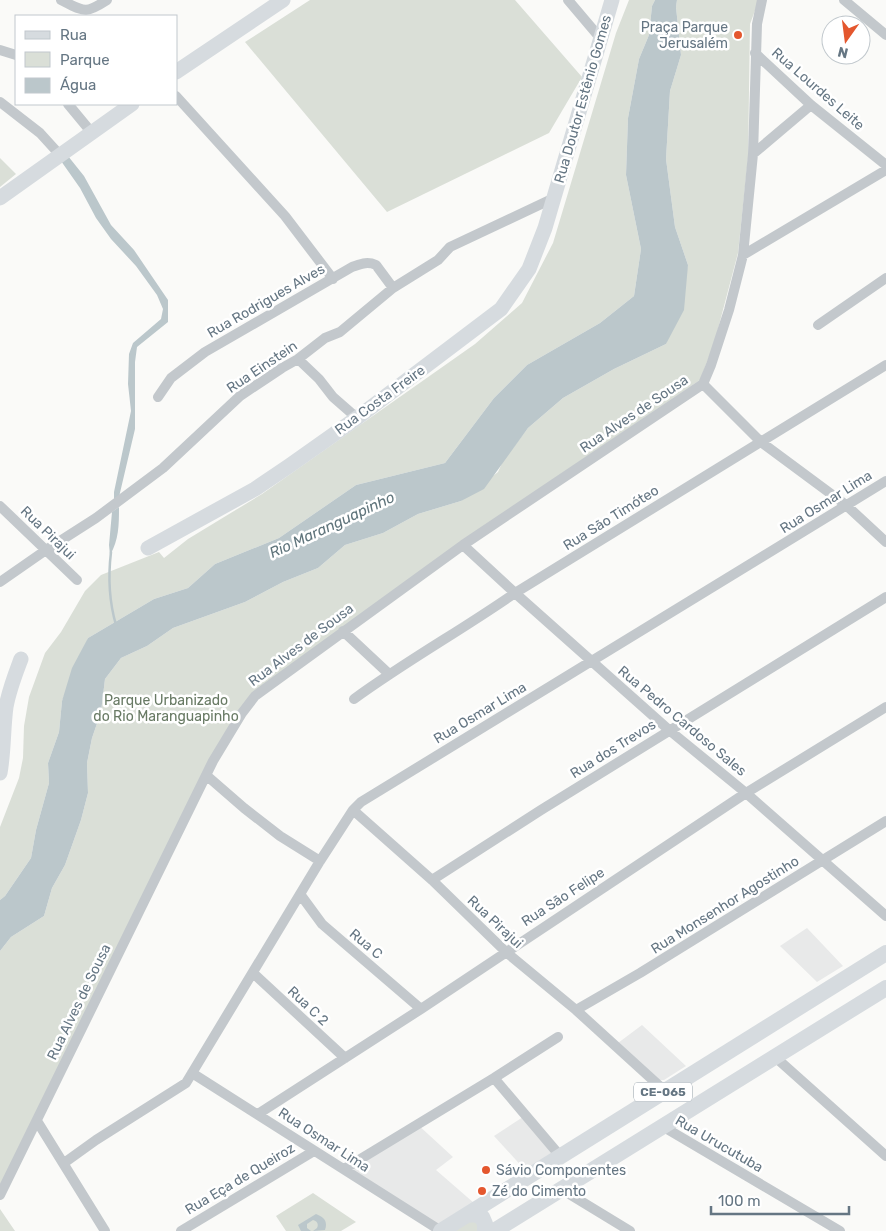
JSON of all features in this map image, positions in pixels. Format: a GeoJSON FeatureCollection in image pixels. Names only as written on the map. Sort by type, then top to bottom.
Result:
{"type":"FeatureCollection","features":[{"type":"Feature","properties":{"kind":"main road"},"geometry":{"type":"LineString","coordinates":[[178,71],[283,0]]}},
{"type":"Feature","properties":{"kind":"main road","name":"Rua Doutor Estênio Gomes"},"geometry":{"type":"LineString","coordinates":[[554,198],[612,0]]}},
{"type":"Feature","properties":{"kind":"main road"},"geometry":{"type":"LineString","coordinates":[[0,198],[131,105]]}},
{"type":"Feature","properties":{"kind":"main road","name":"Rua Costa Freire"},"geometry":{"type":"LineString","coordinates":[[148,548],[255,489],[357,418],[501,309],[529,269],[546,228],[554,198]]}},
{"type":"Feature","properties":{"kind":"main road"},"geometry":{"type":"LineString","coordinates":[[0,773],[3,709],[21,659]]}},
{"type":"Feature","properties":{"kind":"main road","name":"CE-065"},"geometry":{"type":"LineString","coordinates":[[441,1231],[886,953]]}},
{"type":"Feature","properties":{"kind":"main road","name":"CE-065"},"geometry":{"type":"LineString","coordinates":[[494,1231],[774,1056],[884,993]]}},
{"type":"Feature","properties":{"kind":"main road"},"geometry":{"type":"LineString","coordinates":[[521,1182],[520,1192],[524,1198],[541,1202]]}},
{"type":"Feature","properties":{"kind":"main road"},"geometry":{"type":"LineString","coordinates":[[467,1215],[474,1214],[482,1217],[485,1231]]}},
{"type":"Feature","properties":{"kind":"street"},"geometry":{"type":"LineString","coordinates":[[61,0],[88,11],[107,0]]}},
{"type":"Feature","properties":{"kind":"street"},"geometry":{"type":"LineString","coordinates":[[568,0],[601,39]]}},
{"type":"Feature","properties":{"kind":"street"},"geometry":{"type":"LineString","coordinates":[[762,0],[757,24],[753,154],[743,255],[729,310],[703,384],[761,442],[846,506],[886,542]]}},
{"type":"Feature","properties":{"kind":"street"},"geometry":{"type":"LineString","coordinates":[[844,0],[886,35]]}},
{"type":"Feature","properties":{"kind":"street"},"geometry":{"type":"LineString","coordinates":[[0,50],[15,55]]}},
{"type":"Feature","properties":{"kind":"street","name":"Rua Lourdes Leite"},"geometry":{"type":"LineString","coordinates":[[755,53],[811,105],[886,165]]}},
{"type":"Feature","properties":{"kind":"street"},"geometry":{"type":"LineString","coordinates":[[178,98],[285,216],[333,279]]}},
{"type":"Feature","properties":{"kind":"street"},"geometry":{"type":"LineString","coordinates":[[0,102],[40,133],[60,155]]}},
{"type":"Feature","properties":{"kind":"street"},"geometry":{"type":"LineString","coordinates":[[69,105],[92,133]]}},
{"type":"Feature","properties":{"kind":"street"},"geometry":{"type":"LineString","coordinates":[[753,154],[811,105]]}},
{"type":"Feature","properties":{"kind":"street"},"geometry":{"type":"LineString","coordinates":[[743,255],[886,170]]}},
{"type":"Feature","properties":{"kind":"street","name":"Rua Einstein"},"geometry":{"type":"LineString","coordinates":[[0,582],[96,518],[163,468],[240,396],[282,368],[298,360],[325,338],[340,332],[393,288],[438,260],[450,247],[554,198]]}},
{"type":"Feature","properties":{"kind":"street","name":"Rua Rodrigues Alves"},"geometry":{"type":"LineString","coordinates":[[158,397],[172,378],[205,352],[352,267],[368,262],[376,265],[393,288]]}},
{"type":"Feature","properties":{"kind":"street"},"geometry":{"type":"LineString","coordinates":[[818,325],[886,278]]}},
{"type":"Feature","properties":{"kind":"street"},"geometry":{"type":"LineString","coordinates":[[298,360],[319,379],[336,401],[357,418]]}},
{"type":"Feature","properties":{"kind":"street","name":"Rua São Timóteo"},"geometry":{"type":"LineString","coordinates":[[354,699],[389,674],[515,593],[886,365]]}},
{"type":"Feature","properties":{"kind":"street","name":"Rua Alves de Sousa"},"geometry":{"type":"LineString","coordinates":[[0,1195],[206,775],[237,721],[255,696],[463,545],[703,384]]}},
{"type":"Feature","properties":{"kind":"street","name":"Rua Osmar Lima"},"geometry":{"type":"LineString","coordinates":[[64,1162],[186,1083],[320,861],[353,810],[361,802],[886,481]]}},
{"type":"Feature","properties":{"kind":"street","name":"Rua Pirajui"},"geometry":{"type":"LineString","coordinates":[[0,506],[77,580]]}},
{"type":"Feature","properties":{"kind":"street","name":"Rua Pedro Cardoso Sales"},"geometry":{"type":"LineString","coordinates":[[463,545],[591,662],[824,860],[886,916]]}},
{"type":"Feature","properties":{"kind":"street","name":"Rua dos Trevos"},"geometry":{"type":"LineString","coordinates":[[432,880],[669,730],[886,597]]}},
{"type":"Feature","properties":{"kind":"street"},"geometry":{"type":"LineString","coordinates":[[343,631],[389,674]]}},
{"type":"Feature","properties":{"kind":"street","name":"Rua São Felipe"},"geometry":{"type":"LineString","coordinates":[[258,1114],[421,1009],[746,793],[886,706]]}},
{"type":"Feature","properties":{"kind":"street"},"geometry":{"type":"LineString","coordinates":[[206,775],[280,836],[320,861]]}},
{"type":"Feature","properties":{"kind":"street","name":"Rua Pirajui"},"geometry":{"type":"LineString","coordinates":[[353,810],[432,880],[506,952],[576,1010],[666,1091]]}},
{"type":"Feature","properties":{"kind":"street","name":"Rua Monsenhor Agostinho"},"geometry":{"type":"LineString","coordinates":[[576,1010],[886,821]]}},
{"type":"Feature","properties":{"kind":"street","name":"Rua C"},"geometry":{"type":"LineString","coordinates":[[300,894],[322,924],[421,1009]]}},
{"type":"Feature","properties":{"kind":"street","name":"Rua C 2"},"geometry":{"type":"LineString","coordinates":[[252,973],[345,1058]]}},
{"type":"Feature","properties":{"kind":"street"},"geometry":{"type":"LineString","coordinates":[[344,1169],[558,1037]]}},
{"type":"Feature","properties":{"kind":"street"},"geometry":{"type":"LineString","coordinates":[[774,1056],[886,1156]]}},
{"type":"Feature","properties":{"kind":"street","name":"Rua Osmar Lima"},"geometry":{"type":"LineString","coordinates":[[192,1073],[441,1231]]}},
{"type":"Feature","properties":{"kind":"street"},"geometry":{"type":"LineString","coordinates":[[494,1078],[561,1156]]}},
{"type":"Feature","properties":{"kind":"street"},"geometry":{"type":"LineString","coordinates":[[36,1121],[64,1162],[105,1231]]}},
{"type":"Feature","properties":{"kind":"street","name":"Rua Urucutuba"},"geometry":{"type":"LineString","coordinates":[[662,1126],[840,1231]]}},
{"type":"Feature","properties":{"kind":"street","name":"Rua Eça de Queiroz"},"geometry":{"type":"LineString","coordinates":[[181,1231],[314,1150]]}},
{"type":"Feature","properties":{"kind":"street"},"geometry":{"type":"LineString","coordinates":[[561,1189],[630,1231]]}},
{"type":"Feature","properties":{"kind":"street"},"geometry":{"type":"LineString","coordinates":[[608,1231],[614,1222]]}},
{"type":"Feature","properties":{"kind":"shaded area"},"geometry":{"type":"Polygon","coordinates":[[[807,928],[843,966],[817,982],[780,946],[807,928]]]}},
{"type":"Feature","properties":{"kind":"shaded area"},"geometry":{"type":"Polygon","coordinates":[[[642,1025],[686,1066],[664,1080],[658,1080],[618,1043],[642,1025]]]}},
{"type":"Feature","properties":{"kind":"shaded area"},"geometry":{"type":"Polygon","coordinates":[[[523,1117],[553,1154],[526,1171],[494,1136],[523,1117]]]}},
{"type":"Feature","properties":{"kind":"shaded area"},"geometry":{"type":"Polygon","coordinates":[[[416,1123],[453,1157],[436,1170],[474,1203],[439,1225],[348,1167],[416,1123]]]}},
{"type":"Feature","properties":{"kind":"green space"},"geometry":{"type":"Polygon","coordinates":[[[310,0],[515,0],[582,77],[549,133],[387,212],[245,42],[310,0]]]}},
{"type":"Feature","properties":{"kind":"green space","name":"Parque Urbanizado do Rio Maranguapinho"},"geometry":{"type":"Polygon","coordinates":[[[629,0],[655,0],[652,6],[649,35],[639,59],[628,118],[626,175],[641,249],[634,296],[600,323],[527,365],[494,398],[445,463],[356,485],[279,538],[215,564],[188,588],[154,599],[88,638],[62,701],[59,732],[48,763],[49,783],[36,830],[31,858],[5,896],[0,900],[0,827],[19,778],[23,758],[24,726],[29,697],[45,653],[61,632],[85,591],[101,575],[159,552],[164,558],[188,539],[262,494],[475,344],[522,303],[553,243],[616,33],[629,0]]]}},
{"type":"Feature","properties":{"kind":"green space","name":"Parque Urbanizado do Rio Maranguapinho"},"geometry":{"type":"Polygon","coordinates":[[[677,0],[759,0],[750,24],[748,158],[738,253],[714,344],[700,380],[564,472],[241,710],[0,1186],[0,951],[11,937],[44,916],[52,888],[65,865],[81,820],[88,793],[87,763],[92,738],[101,712],[105,679],[121,658],[147,646],[173,628],[245,602],[283,582],[318,568],[345,545],[383,533],[418,514],[461,501],[498,472],[503,461],[528,428],[563,398],[614,369],[666,344],[688,265],[675,227],[666,159],[670,91],[681,55],[676,7],[677,0]]]}},
{"type":"Feature","properties":{"kind":"green space"},"geometry":{"type":"Polygon","coordinates":[[[0,158],[16,174],[0,187],[0,158]]]}},
{"type":"Feature","properties":{"kind":"green space"},"geometry":{"type":"Polygon","coordinates":[[[313,1193],[356,1222],[341,1231],[286,1231],[276,1216],[313,1193]]]}},
{"type":"Feature","properties":{"kind":"green space"},"geometry":{"type":"Polygon","coordinates":[[[0,1209],[15,1231],[0,1231],[0,1209]]]}},
{"type":"Feature","properties":{"kind":"green space"},"geometry":{"type":"Polygon","coordinates":[[[476,1218],[480,1231],[452,1231],[476,1218]]]}},
{"type":"Feature","properties":{"kind":"water","name":"Rio Maranguapinho"},"geometry":{"type":"Polygon","coordinates":[[[655,0],[677,0],[676,7],[681,55],[670,91],[666,159],[675,227],[688,265],[684,310],[666,344],[614,369],[563,398],[528,428],[484,489],[461,501],[418,514],[383,533],[345,545],[318,568],[283,582],[245,602],[173,628],[147,646],[121,658],[105,679],[101,712],[92,738],[87,763],[88,793],[81,820],[65,865],[52,888],[44,916],[11,937],[0,951],[0,900],[5,896],[31,858],[36,830],[49,783],[48,763],[59,732],[62,701],[72,668],[88,638],[154,599],[188,588],[215,564],[279,538],[356,485],[445,463],[494,398],[527,365],[600,323],[634,296],[641,249],[626,175],[628,118],[639,59],[649,35],[652,6],[655,0]]]}},
{"type":"Feature","properties":{"kind":"water"},"geometry":{"type":"Polygon","coordinates":[[[68,156],[84,176],[111,225],[134,250],[168,300],[168,322],[137,347],[135,362],[135,429],[119,497],[114,501],[114,492],[131,411],[128,384],[129,354],[133,343],[161,319],[163,309],[157,295],[136,266],[111,239],[96,218],[80,188],[61,161],[68,156]]]}},
{"type":"Feature","properties":{"kind":"water"},"geometry":{"type":"Polygon","coordinates":[[[119,507],[117,538],[110,555],[112,512],[119,507]]]}},
{"type":"Feature","properties":{"kind":"water"},"geometry":{"type":"Polygon","coordinates":[[[316,1214],[325,1220],[325,1230],[313,1231],[318,1225],[313,1220],[307,1224],[307,1228],[311,1231],[301,1231],[298,1225],[316,1214]]]}},
{"type":"Feature","properties":{"kind":"waterway"},"geometry":{"type":"LineString","coordinates":[[111,552],[110,589],[116,625]]}},
{"type":"Feature","properties":{"kind":"place","name":"Praça Parque Jerusalém"},"geometry":{"type":"Point","coordinates":[738,35]}},
{"type":"Feature","properties":{"kind":"place","name":"Sávio Componentes"},"geometry":{"type":"Point","coordinates":[486,1170]}},
{"type":"Feature","properties":{"kind":"place","name":"Zé do Cimento"},"geometry":{"type":"Point","coordinates":[482,1191]}}]}
